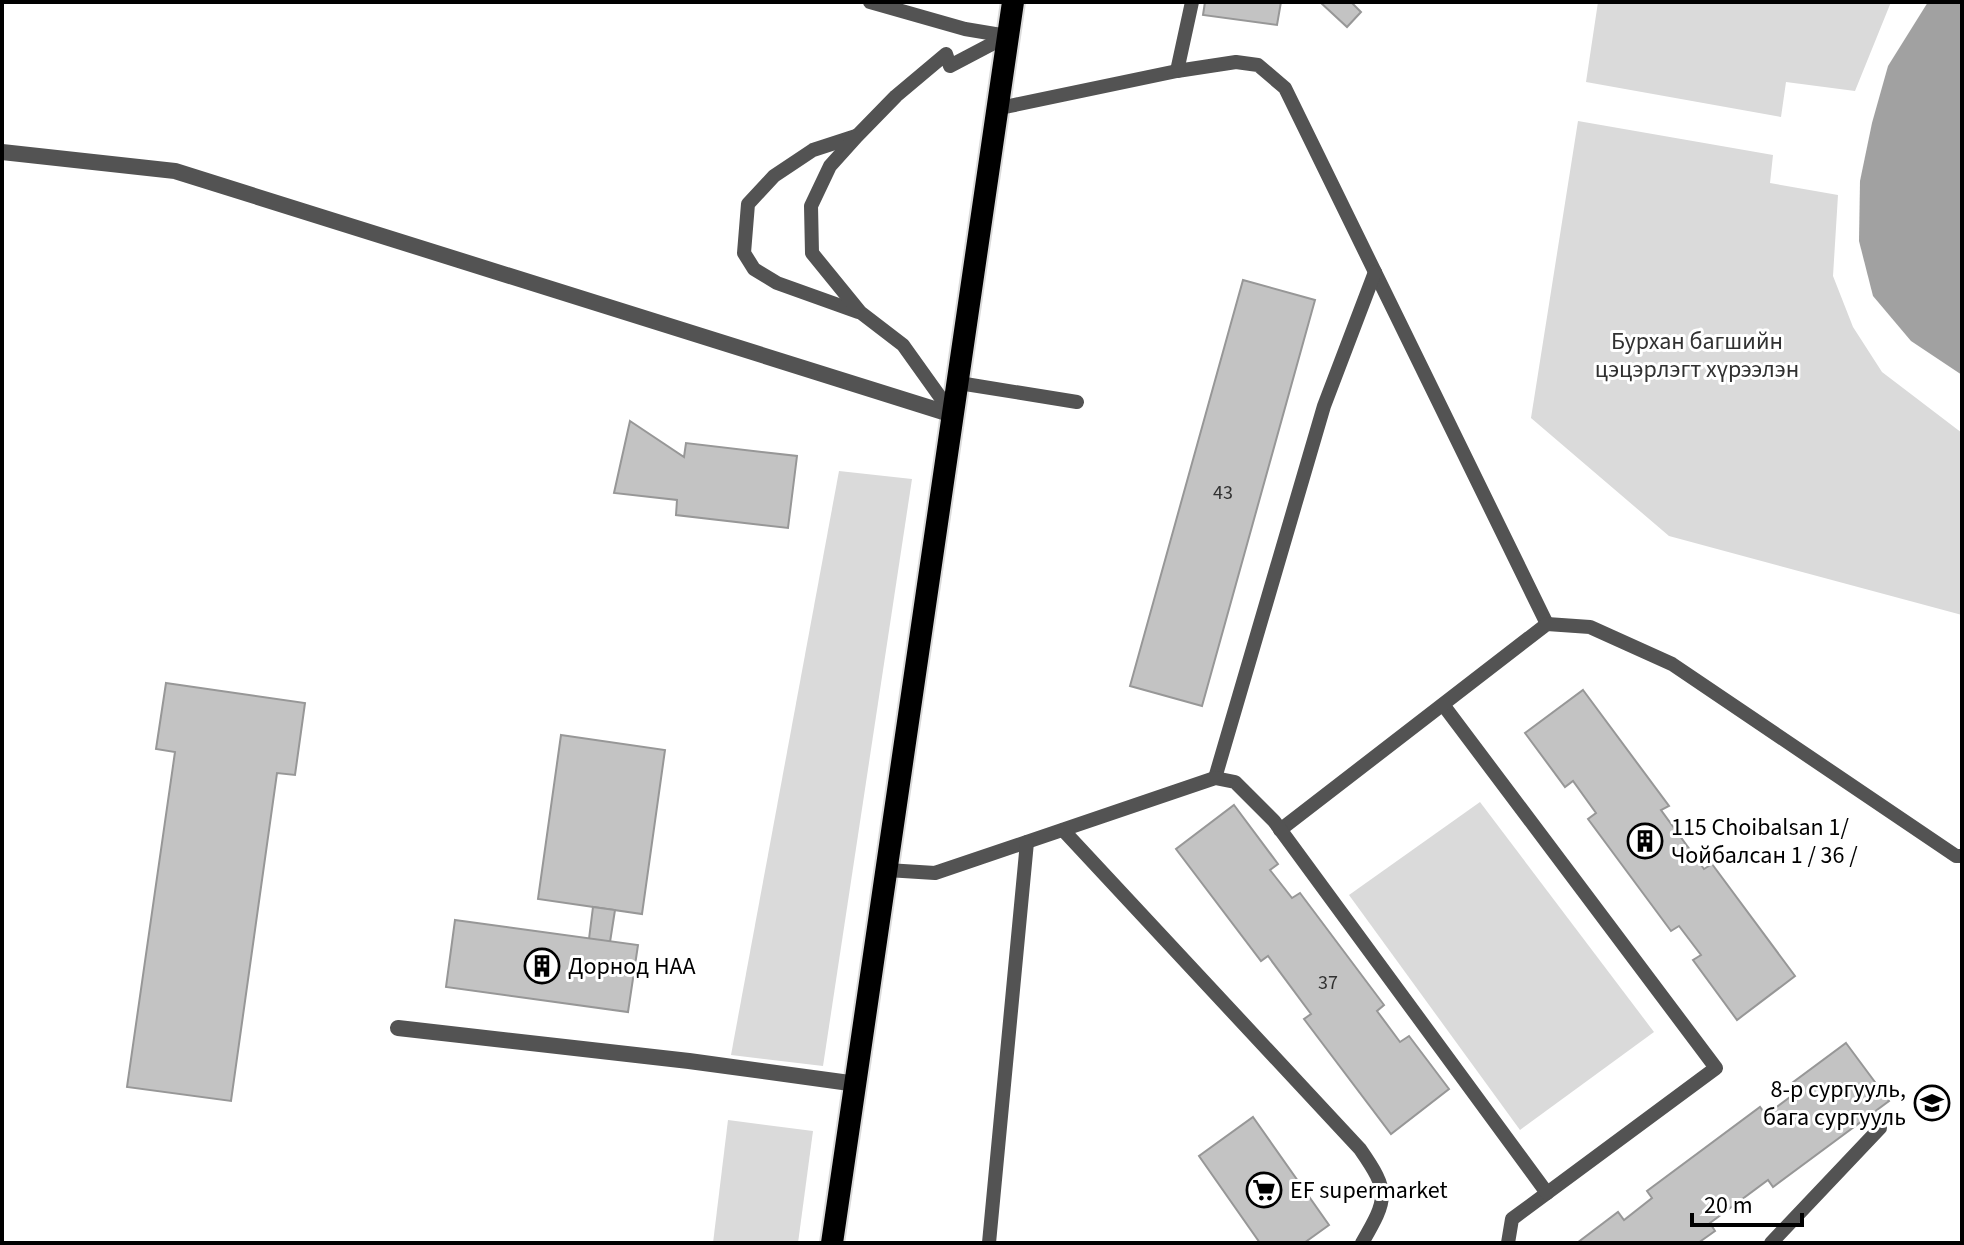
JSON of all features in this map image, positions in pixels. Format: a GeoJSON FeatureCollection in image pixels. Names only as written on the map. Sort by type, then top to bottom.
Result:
{"type":"FeatureCollection","features":[{"type":"Feature","properties":{"kind":"highway"},"geometry":{"type":"LineString","coordinates":[[832,1243],[1000,108],[1013,2]]}},
{"type":"Feature","properties":{"kind":"street"},"geometry":{"type":"LineString","coordinates":[[2,152],[175,171],[953,415]]}},
{"type":"Feature","properties":{"kind":"street"},"geometry":{"type":"LineString","coordinates":[[398,1028],[689,1061],[857,1084]]}},
{"type":"Feature","properties":{"kind":"lane"},"geometry":{"type":"LineString","coordinates":[[870,2],[965,29],[1007,36]]}},
{"type":"Feature","properties":{"kind":"lane"},"geometry":{"type":"LineString","coordinates":[[1177,71],[1192,2]]}},
{"type":"Feature","properties":{"kind":"lane"},"geometry":{"type":"LineString","coordinates":[[953,415],[903,345],[860,312],[812,253],[811,206],[830,166],[896,96],[946,54],[950,66],[1007,36]]}},
{"type":"Feature","properties":{"kind":"lane"},"geometry":{"type":"LineString","coordinates":[[1000,108],[1177,71],[1236,62],[1258,65],[1285,88],[1547,624]]}},
{"type":"Feature","properties":{"kind":"lane"},"geometry":{"type":"LineString","coordinates":[[857,136],[813,150],[765,185],[748,204],[744,253],[754,269],[777,283],[860,312]]}},
{"type":"Feature","properties":{"kind":"lane"},"geometry":{"type":"LineString","coordinates":[[1215,778],[1324,406],[1375,272]]}},
{"type":"Feature","properties":{"kind":"lane"},"geometry":{"type":"LineString","coordinates":[[959,383],[1077,402]]}},
{"type":"Feature","properties":{"kind":"lane"},"geometry":{"type":"LineString","coordinates":[[1280,830],[1547,624],[1590,627],[1672,664],[1853,789],[1956,856],[1962,856]]}},
{"type":"Feature","properties":{"kind":"lane"},"geometry":{"type":"LineString","coordinates":[[1444,706],[1716,1068],[1512,1219],[1508,1243]]}},
{"type":"Feature","properties":{"kind":"lane"},"geometry":{"type":"LineString","coordinates":[[887,870],[935,873],[1215,778],[1235,782],[1250,793],[1280,830],[1547,1193]]}},
{"type":"Feature","properties":{"kind":"lane"},"geometry":{"type":"LineString","coordinates":[[1063,830],[1360,1149],[1381,1180],[1381,1209],[1362,1243]]}},
{"type":"Feature","properties":{"kind":"lane"},"geometry":{"type":"LineString","coordinates":[[989,1243],[1027,842]]}},
{"type":"Feature","properties":{"kind":"lane"},"geometry":{"type":"LineString","coordinates":[[1771,1243],[1880,1128]]}},
{"type":"Feature","properties":{"kind":"green space"},"geometry":{"type":"Polygon","coordinates":[[[1598,2],[1891,2],[1855,91],[1786,82],[1781,117],[1586,82],[1598,2]]]}},
{"type":"Feature","properties":{"kind":"green space","name":"Бурхан багшийн цэцэрлэгт хүрээлэн"},"geometry":{"type":"Polygon","coordinates":[[[1578,121],[1773,155],[1770,183],[1838,195],[1833,276],[1853,327],[1882,372],[1962,433],[1962,615],[1669,536],[1531,418],[1578,121]]]}},
{"type":"Feature","properties":{"kind":"green space"},"geometry":{"type":"Polygon","coordinates":[[[839,471],[912,479],[823,1066],[731,1055],[839,471]]]}},
{"type":"Feature","properties":{"kind":"green space"},"geometry":{"type":"Polygon","coordinates":[[[1480,802],[1654,1032],[1520,1130],[1349,895],[1480,802]]]}},
{"type":"Feature","properties":{"kind":"green space"},"geometry":{"type":"Polygon","coordinates":[[[728,1120],[813,1131],[798,1243],[713,1243],[728,1120]]]}},
{"type":"Feature","properties":{"kind":"shaded area"},"geometry":{"type":"Polygon","coordinates":[[[1928,2],[1962,2],[1962,375],[1911,341],[1873,296],[1859,241],[1860,181],[1888,66],[1928,2]]]}},
{"type":"Feature","properties":{"kind":"building"},"geometry":{"type":"Polygon","coordinates":[[[1205,2],[1281,2],[1277,25],[1203,15],[1205,2]]]}},
{"type":"Feature","properties":{"kind":"building"},"geometry":{"type":"Polygon","coordinates":[[[1320,2],[1351,2],[1361,12],[1347,27],[1320,2]]]}},
{"type":"Feature","properties":{"kind":"building"},"geometry":{"type":"Polygon","coordinates":[[[1243,280],[1315,300],[1202,706],[1130,686],[1243,280]]]}},
{"type":"Feature","properties":{"kind":"building"},"geometry":{"type":"Polygon","coordinates":[[[630,421],[684,457],[686,443],[797,456],[788,528],[676,515],[677,500],[614,493],[630,421]]]}},
{"type":"Feature","properties":{"kind":"building"},"geometry":{"type":"Polygon","coordinates":[[[166,683],[305,703],[295,775],[277,773],[231,1101],[127,1087],[175,752],[156,749],[166,683]]]}},
{"type":"Feature","properties":{"kind":"building","name":"115 Choibalsan 1/ Чойбалсан 1 / 36 /"},"geometry":{"type":"Polygon","coordinates":[[[1583,690],[1669,806],[1661,810],[1704,869],[1712,864],[1795,976],[1737,1020],[1693,960],[1701,955],[1679,926],[1671,931],[1588,819],[1596,813],[1573,781],[1565,787],[1525,733],[1583,690]]]}},
{"type":"Feature","properties":{"kind":"building"},"geometry":{"type":"Polygon","coordinates":[[[561,735],[665,750],[642,914],[538,899],[561,735]]]}},
{"type":"Feature","properties":{"kind":"building"},"geometry":{"type":"Polygon","coordinates":[[[1234,805],[1278,864],[1270,870],[1292,898],[1300,893],[1384,1005],[1377,1011],[1400,1042],[1409,1036],[1449,1089],[1391,1134],[1304,1019],[1311,1014],[1268,956],[1261,961],[1176,849],[1234,805]]]}},
{"type":"Feature","properties":{"kind":"building"},"geometry":{"type":"Polygon","coordinates":[[[593,907],[615,910],[610,942],[589,939],[593,907]]]}},
{"type":"Feature","properties":{"kind":"building","name":"Дорнод НАА"},"geometry":{"type":"Polygon","coordinates":[[[455,920],[638,945],[628,1012],[446,987],[455,920]]]}},
{"type":"Feature","properties":{"kind":"building"},"geometry":{"type":"Polygon","coordinates":[[[1846,1043],[1889,1101],[1773,1187],[1768,1180],[1710,1223],[1715,1231],[1698,1243],[1577,1243],[1618,1212],[1624,1220],[1652,1198],[1647,1191],[1760,1107],[1766,1115],[1798,1091],[1792,1083],[1846,1043]]]}},
{"type":"Feature","properties":{"kind":"building","name":"EF supermarket"},"geometry":{"type":"Polygon","coordinates":[[[1253,1117],[1329,1225],[1304,1243],[1260,1243],[1199,1156],[1253,1117]]]}},
{"type":"Feature","properties":{"kind":"place","name":"115 Choibalsan 1/ Чойбалсан 1 / 36 /"},"geometry":{"type":"Point","coordinates":[1645,841]}},
{"type":"Feature","properties":{"kind":"place","name":"Дорнод НАА"},"geometry":{"type":"Point","coordinates":[542,966]}},
{"type":"Feature","properties":{"kind":"place","name":"8-р сургууль, бага сургууль"},"geometry":{"type":"Point","coordinates":[1932,1103]}},
{"type":"Feature","properties":{"kind":"place","name":"EF supermarket"},"geometry":{"type":"Point","coordinates":[1264,1190]}}]}
